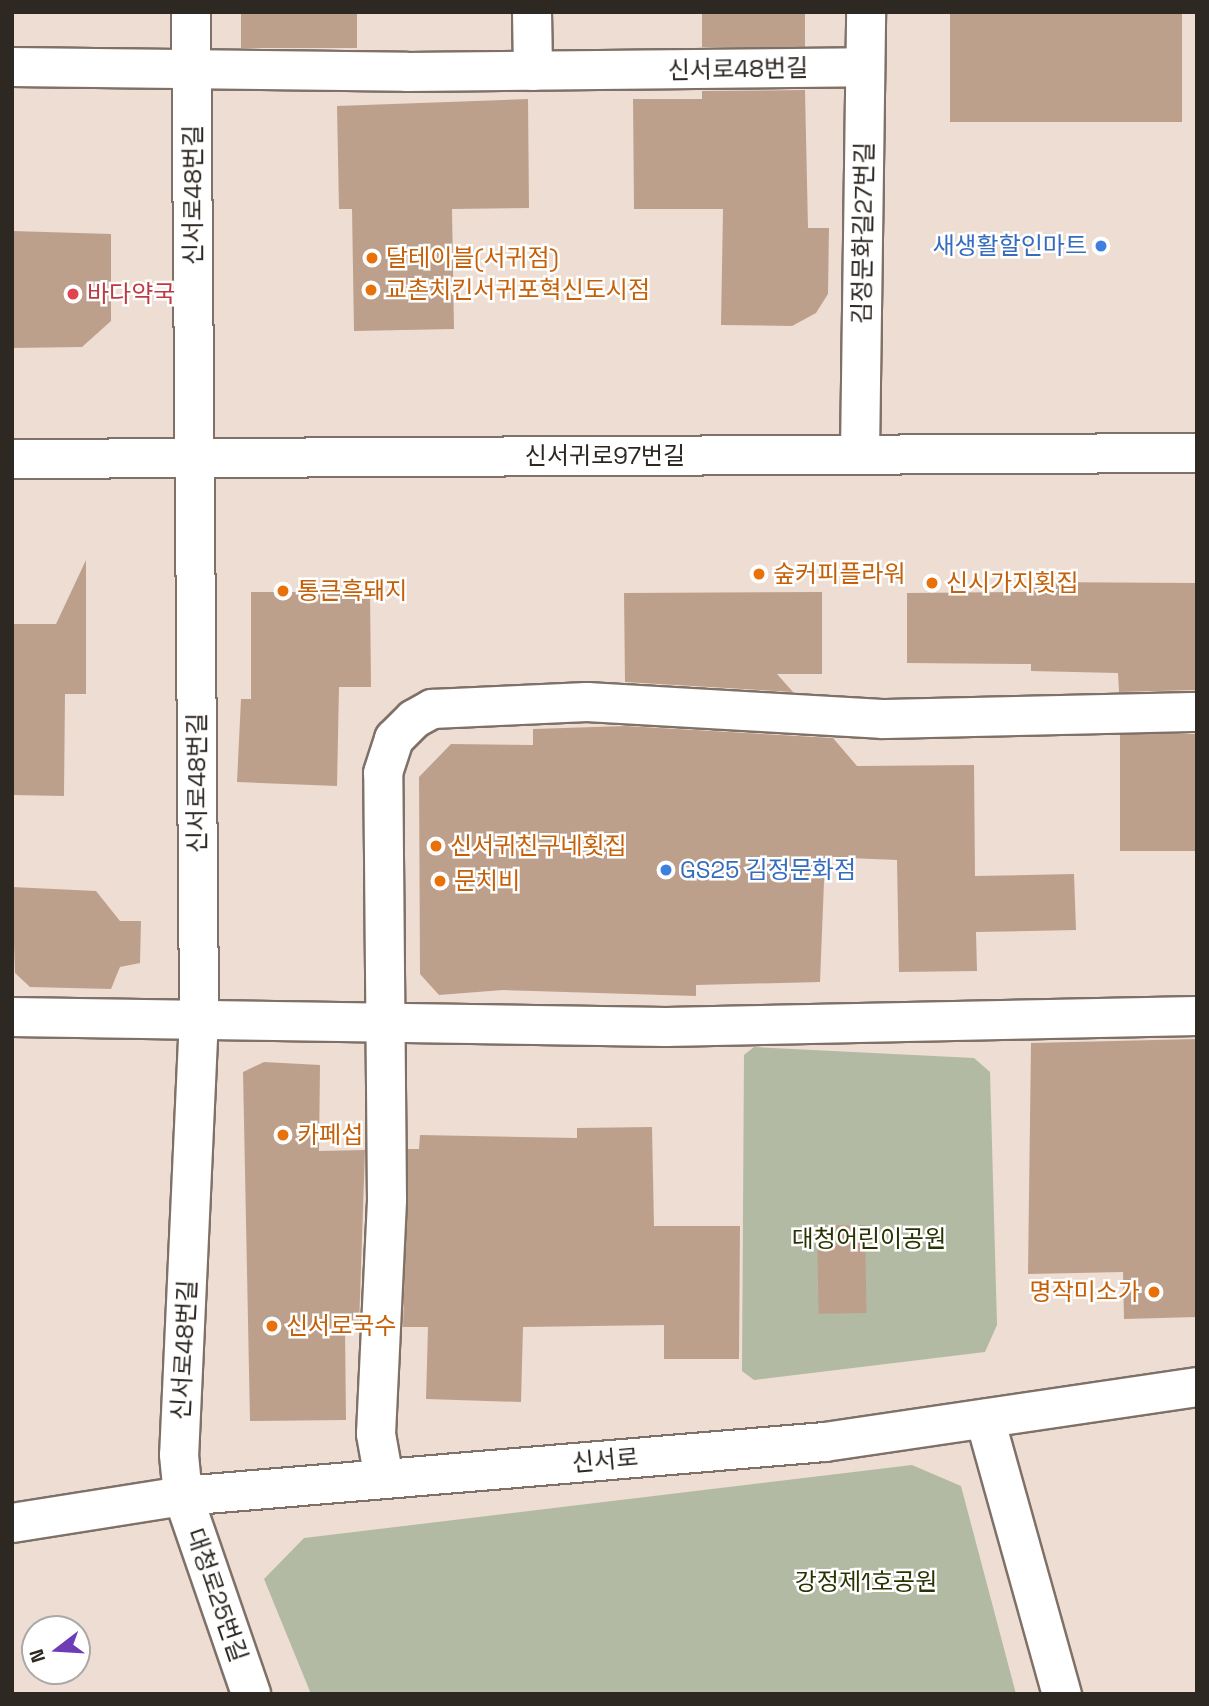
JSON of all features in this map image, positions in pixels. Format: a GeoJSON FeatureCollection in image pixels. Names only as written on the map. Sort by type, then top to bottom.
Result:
{"type":"FeatureCollection","features":[{"type":"Feature","properties":{"kind":"street","name":"신서로48번길"},"geometry":{"type":"LineString","coordinates":[[183,1496],[179,1455],[199,1017],[191,12]]}},
{"type":"Feature","properties":{"kind":"street"},"geometry":{"type":"LineString","coordinates":[[533,12],[533,71]]}},
{"type":"Feature","properties":{"kind":"street","name":"김정문화길27번길"},"geometry":{"type":"LineString","coordinates":[[860,454],[866,12]]}},
{"type":"Feature","properties":{"kind":"street","name":"신서로48번길"},"geometry":{"type":"LineString","coordinates":[[12,67],[533,71],[865,67]]}},
{"type":"Feature","properties":{"kind":"street","name":"신서귀로97번길"},"geometry":{"type":"LineString","coordinates":[[12,458],[1197,453]]}},
{"type":"Feature","properties":{"kind":"street"},"geometry":{"type":"LineString","coordinates":[[384,1479],[376,1434],[387,1200],[383,773],[394,739],[432,709],[587,702],[883,719],[1197,712]]}},
{"type":"Feature","properties":{"kind":"street"},"geometry":{"type":"LineString","coordinates":[[12,1017],[199,1017],[385,1026],[666,1027],[1197,1016]]}},
{"type":"Feature","properties":{"kind":"street","name":"신서로"},"geometry":{"type":"LineString","coordinates":[[12,1523],[183,1496],[825,1442],[1197,1387]]}},
{"type":"Feature","properties":{"kind":"street"},"geometry":{"type":"LineString","coordinates":[[985,1419],[1062,1694]]}},
{"type":"Feature","properties":{"kind":"street","name":"대청로25번길"},"geometry":{"type":"LineString","coordinates":[[183,1496],[251,1694]]}},
{"type":"Feature","properties":{"kind":"green space","name":"대청어린이공원"},"geometry":{"type":"Polygon","coordinates":[[[754,1047],[974,1058],[990,1072],[997,1325],[985,1352],[754,1380],[742,1371],[744,1055],[754,1047]]]}},
{"type":"Feature","properties":{"kind":"green space","name":"강정제1호공원"},"geometry":{"type":"Polygon","coordinates":[[[912,1465],[961,1486],[1016,1694],[311,1694],[264,1579],[304,1538],[912,1465]]]}},
{"type":"Feature","properties":{"kind":"building"},"geometry":{"type":"Polygon","coordinates":[[[241,12],[357,12],[357,48],[241,48],[241,12]]]}},
{"type":"Feature","properties":{"kind":"building"},"geometry":{"type":"Polygon","coordinates":[[[702,12],[805,12],[805,47],[702,47],[702,12]]]}},
{"type":"Feature","properties":{"kind":"building"},"geometry":{"type":"Polygon","coordinates":[[[950,12],[1182,12],[1182,122],[950,122],[950,12]]]}},
{"type":"Feature","properties":{"kind":"building"},"geometry":{"type":"Polygon","coordinates":[[[805,90],[808,228],[829,228],[828,294],[816,313],[792,326],[721,325],[723,209],[634,209],[633,99],[702,99],[702,91],[805,90]]]}},
{"type":"Feature","properties":{"kind":"building"},"geometry":{"type":"Polygon","coordinates":[[[528,99],[529,208],[452,209],[454,329],[354,331],[352,209],[339,209],[337,106],[528,99]]]}},
{"type":"Feature","properties":{"kind":"building"},"geometry":{"type":"Polygon","coordinates":[[[12,231],[111,234],[111,321],[82,347],[12,348],[12,231]]]}},
{"type":"Feature","properties":{"kind":"building"},"geometry":{"type":"Polygon","coordinates":[[[86,560],[86,694],[65,694],[64,796],[12,795],[12,624],[56,624],[86,560]]]}},
{"type":"Feature","properties":{"kind":"building"},"geometry":{"type":"Polygon","coordinates":[[[1030,582],[1197,583],[1197,690],[1119,692],[1118,673],[1031,671],[1031,664],[907,663],[907,593],[1030,592],[1030,582]]]}},
{"type":"Feature","properties":{"kind":"building"},"geometry":{"type":"Polygon","coordinates":[[[251,592],[370,592],[371,687],[339,687],[337,786],[237,782],[241,699],[251,699],[251,592]]]}},
{"type":"Feature","properties":{"kind":"building"},"geometry":{"type":"Polygon","coordinates":[[[822,592],[822,674],[777,674],[793,692],[625,682],[624,593],[822,592]]]}},
{"type":"Feature","properties":{"kind":"building"},"geometry":{"type":"Polygon","coordinates":[[[625,726],[833,738],[857,766],[974,765],[975,876],[1074,874],[1076,930],[976,932],[977,971],[899,972],[897,860],[825,857],[820,982],[696,985],[696,996],[503,990],[439,995],[420,974],[419,777],[451,744],[533,745],[533,729],[625,726]]]}},
{"type":"Feature","properties":{"kind":"building"},"geometry":{"type":"Polygon","coordinates":[[[1120,734],[1197,734],[1197,851],[1120,851],[1120,734]]]}},
{"type":"Feature","properties":{"kind":"building"},"geometry":{"type":"Polygon","coordinates":[[[12,887],[96,891],[120,921],[141,921],[140,963],[120,967],[111,989],[30,987],[15,973],[12,887]]]}},
{"type":"Feature","properties":{"kind":"building"},"geometry":{"type":"Polygon","coordinates":[[[1197,1039],[1197,1317],[1124,1319],[1123,1272],[1028,1274],[1031,1043],[1197,1039]]]}},
{"type":"Feature","properties":{"kind":"building"},"geometry":{"type":"Polygon","coordinates":[[[264,1062],[320,1065],[319,1151],[365,1150],[359,1327],[345,1327],[346,1420],[250,1421],[243,1072],[264,1062]]]}},
{"type":"Feature","properties":{"kind":"building"},"geometry":{"type":"Polygon","coordinates":[[[652,1127],[654,1226],[740,1226],[739,1359],[664,1359],[664,1325],[523,1327],[521,1402],[426,1399],[428,1327],[403,1327],[408,1149],[419,1149],[420,1135],[577,1138],[577,1128],[652,1127]]]}},
{"type":"Feature","properties":{"kind":"building"},"geometry":{"type":"Polygon","coordinates":[[[865,1225],[867,1313],[819,1314],[817,1226],[865,1225]]]}},
{"type":"Feature","properties":{"kind":"place","name":"새생활할인마트"},"geometry":{"type":"Point","coordinates":[1101,246]}},
{"type":"Feature","properties":{"kind":"place","name":"달테이블(서귀점)"},"geometry":{"type":"Point","coordinates":[372,258]}},
{"type":"Feature","properties":{"kind":"place","name":"교촌치킨서귀포혁신도시점"},"geometry":{"type":"Point","coordinates":[371,290]}},
{"type":"Feature","properties":{"kind":"place","name":"바다약국"},"geometry":{"type":"Point","coordinates":[73,294]}},
{"type":"Feature","properties":{"kind":"place","name":"숲커피플라워"},"geometry":{"type":"Point","coordinates":[759,574]}},
{"type":"Feature","properties":{"kind":"place","name":"신시가지횟집"},"geometry":{"type":"Point","coordinates":[932,583]}},
{"type":"Feature","properties":{"kind":"place","name":"통큰흑돼지"},"geometry":{"type":"Point","coordinates":[283,591]}},
{"type":"Feature","properties":{"kind":"place","name":"신서귀친구네횟집"},"geometry":{"type":"Point","coordinates":[436,846]}},
{"type":"Feature","properties":{"kind":"place","name":"GS25 김정문화점"},"geometry":{"type":"Point","coordinates":[666,870]}},
{"type":"Feature","properties":{"kind":"place","name":"문치비"},"geometry":{"type":"Point","coordinates":[440,881]}},
{"type":"Feature","properties":{"kind":"place","name":"카페섭"},"geometry":{"type":"Point","coordinates":[283,1135]}},
{"type":"Feature","properties":{"kind":"place","name":"명작미소가"},"geometry":{"type":"Point","coordinates":[1154,1292]}},
{"type":"Feature","properties":{"kind":"place","name":"신서로국수"},"geometry":{"type":"Point","coordinates":[272,1326]}}]}
